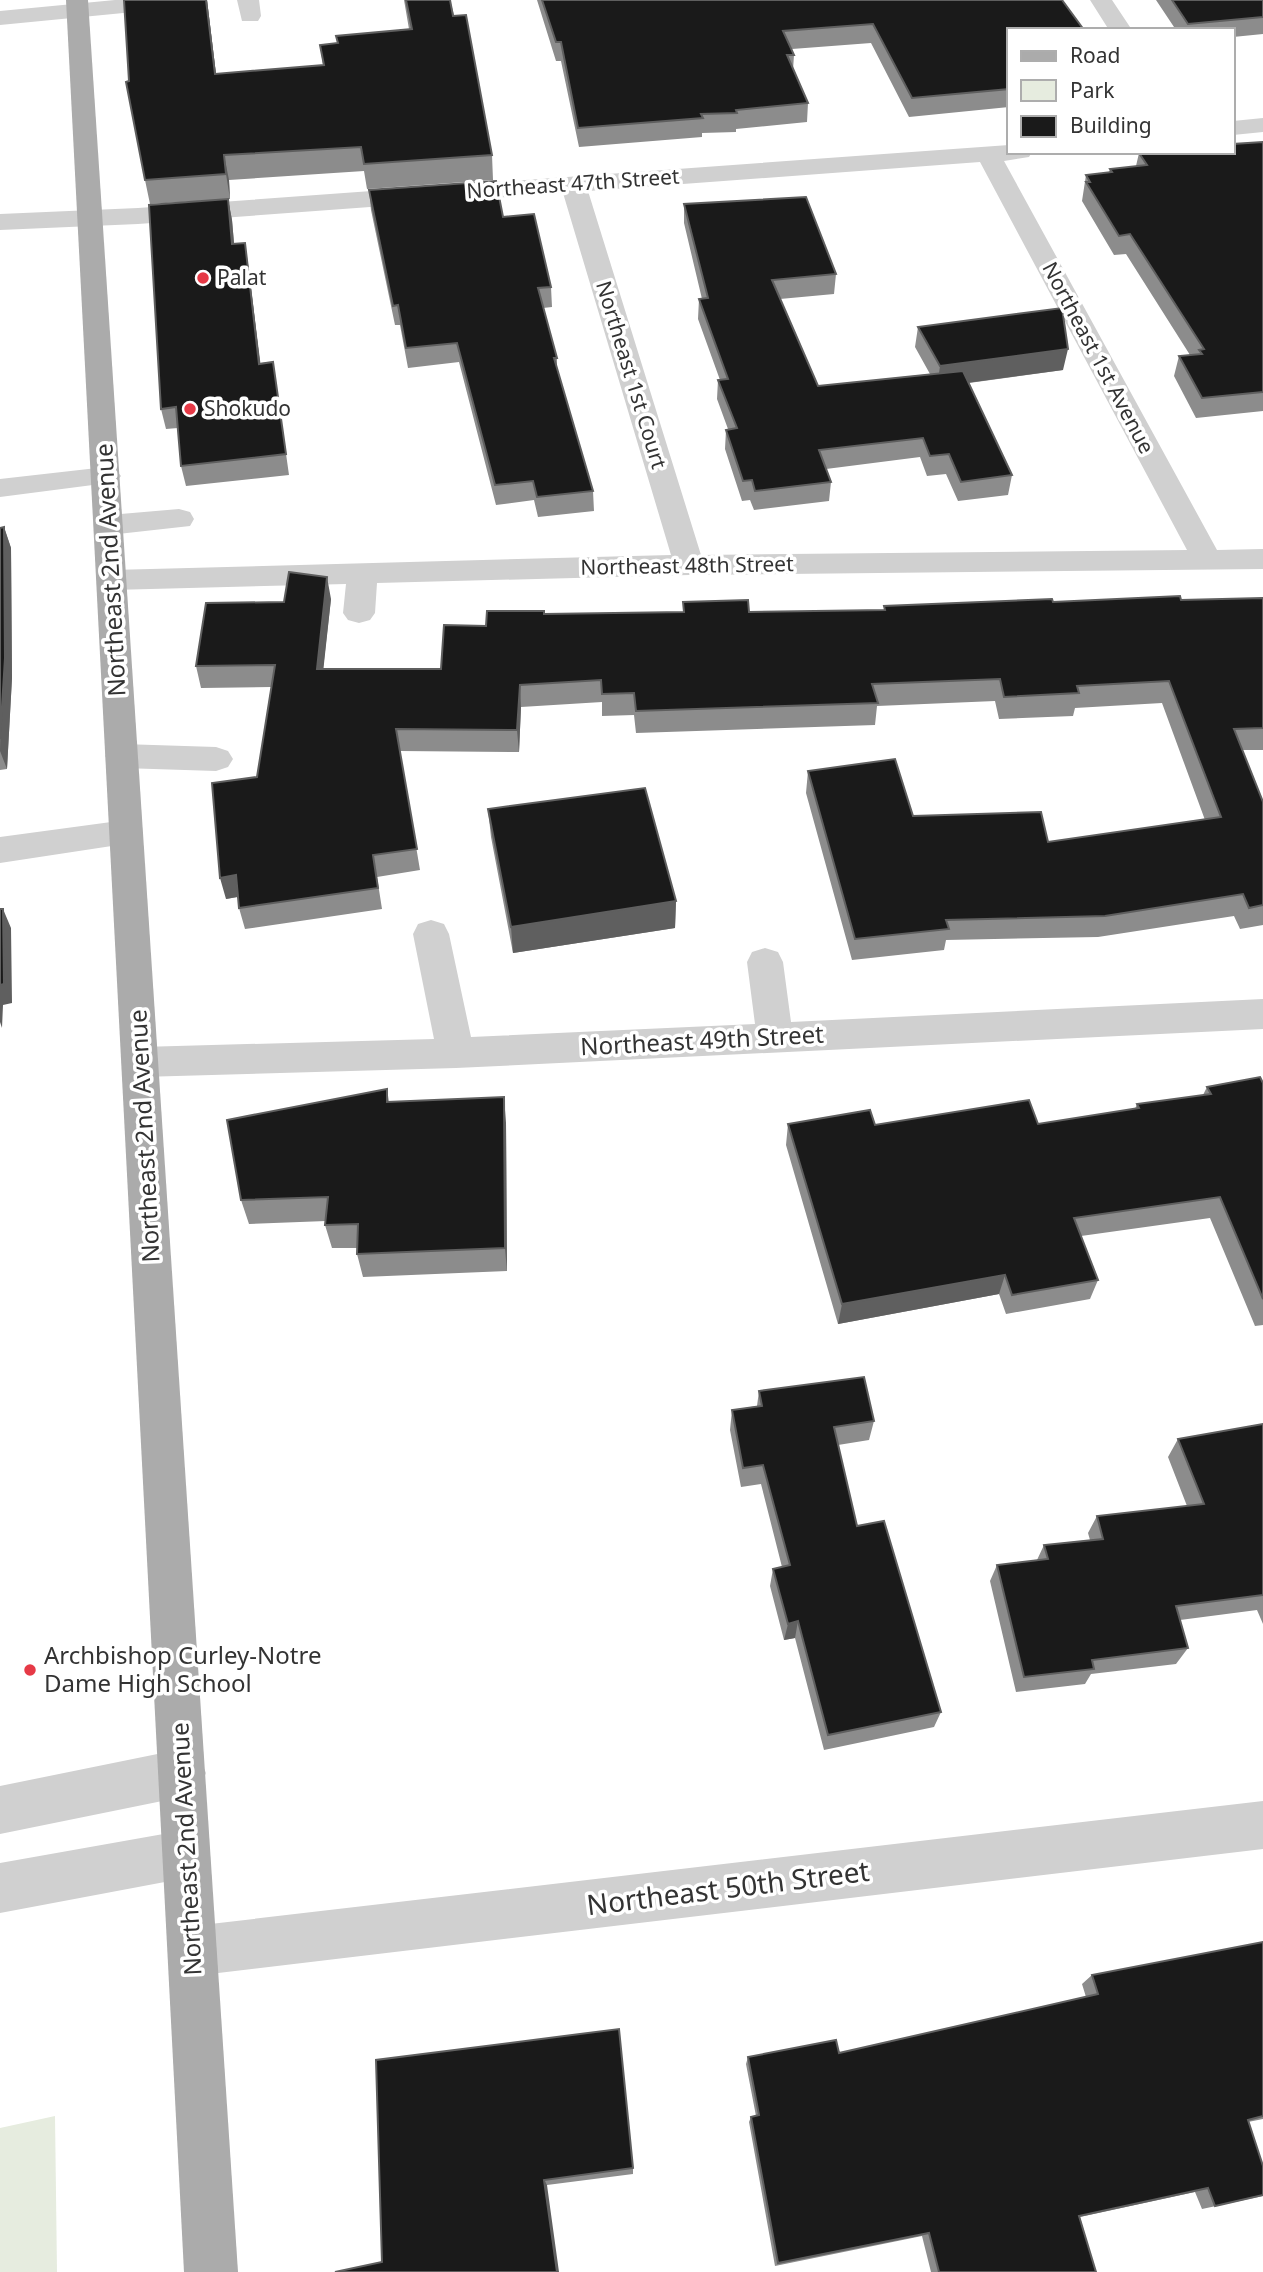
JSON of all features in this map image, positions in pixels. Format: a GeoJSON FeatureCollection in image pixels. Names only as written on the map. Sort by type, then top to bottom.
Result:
{"type":"FeatureCollection","features":[{"type":"Feature","properties":{"kind":"main road","name":"Northeast 2nd Avenue"},"geometry":{"type":"LineString","coordinates":[[78,6],[211,2272]]}},
{"type":"Feature","properties":{"kind":"street"},"geometry":{"type":"LineString","coordinates":[[0,18],[78,6],[185,0]]}},
{"type":"Feature","properties":{"kind":"street"},"geometry":{"type":"LineString","coordinates":[[1101,0],[1120,28]]}},
{"type":"Feature","properties":{"kind":"street"},"geometry":{"type":"LineString","coordinates":[[1235,128],[1263,125]]}},
{"type":"Feature","properties":{"kind":"street","name":"Northeast 47th Street"},"geometry":{"type":"LineString","coordinates":[[0,222],[1007,154]]}},
{"type":"Feature","properties":{"kind":"street","name":"Northeast 1st Avenue"},"geometry":{"type":"LineString","coordinates":[[989,156],[1208,560]]}},
{"type":"Feature","properties":{"kind":"street","name":"Northeast 1st Court"},"geometry":{"type":"LineString","coordinates":[[573,184],[689,565]]}},
{"type":"Feature","properties":{"kind":"street"},"geometry":{"type":"LineString","coordinates":[[0,488],[106,476]]}},
{"type":"Feature","properties":{"kind":"street"},"geometry":{"type":"LineString","coordinates":[[109,525],[179,519]]}},
{"type":"Feature","properties":{"kind":"street","name":"Northeast 48th Street"},"geometry":{"type":"LineString","coordinates":[[112,580],[689,565],[1263,559]]}},
{"type":"Feature","properties":{"kind":"street"},"geometry":{"type":"LineString","coordinates":[[359,613],[362,573]]}},
{"type":"Feature","properties":{"kind":"street"},"geometry":{"type":"LineString","coordinates":[[122,756],[216,759]]}},
{"type":"Feature","properties":{"kind":"street"},"geometry":{"type":"LineString","coordinates":[[0,850],[126,833]]}},
{"type":"Feature","properties":{"kind":"street"},"geometry":{"type":"LineString","coordinates":[[431,934],[456,1053]]}},
{"type":"Feature","properties":{"kind":"street"},"geometry":{"type":"LineString","coordinates":[[765,962],[775,1038]]}},
{"type":"Feature","properties":{"kind":"street","name":"Northeast 49th Street"},"geometry":{"type":"LineString","coordinates":[[141,1062],[456,1053],[1263,1014]]}},
{"type":"Feature","properties":{"kind":"street"},"geometry":{"type":"LineString","coordinates":[[0,1810],[182,1773]]}},
{"type":"Feature","properties":{"kind":"street","name":"Northeast 50th Street"},"geometry":{"type":"LineString","coordinates":[[192,1951],[1263,1825]]}},
{"type":"Feature","properties":{"kind":"street"},"geometry":{"type":"LineString","coordinates":[[0,1888],[186,1854]]}},
{"type":"Feature","properties":{"kind":"green space"},"geometry":{"type":"Polygon","coordinates":[[[55,2116],[57,2272],[0,2272],[0,2128],[55,2116]]]}},
{"type":"Feature","properties":{"kind":"building"},"geometry":{"type":"Polygon","coordinates":[[[124,0],[206,0],[215,74],[324,65],[320,45],[338,43],[336,36],[412,29],[406,0],[450,0],[453,16],[466,15],[492,155],[364,164],[361,147],[224,155],[226,174],[145,180],[126,82],[129,81],[124,0]]]}},
{"type":"Feature","properties":{"kind":"building"},"geometry":{"type":"Polygon","coordinates":[[[542,0],[1062,0],[1083,28],[1007,28],[1007,89],[912,98],[873,24],[783,31],[794,55],[787,55],[808,103],[736,110],[737,113],[701,114],[703,118],[578,128],[561,42],[556,42],[542,0]]]}},
{"type":"Feature","properties":{"kind":"building"},"geometry":{"type":"Polygon","coordinates":[[[1172,0],[1263,0],[1263,17],[1188,24],[1172,0]]]}},
{"type":"Feature","properties":{"kind":"building"},"geometry":{"type":"Polygon","coordinates":[[[1263,142],[1263,392],[1202,398],[1179,356],[1202,354],[1199,350],[1204,349],[1130,234],[1119,236],[1086,182],[1090,182],[1086,175],[1147,165],[1140,154],[1235,154],[1235,144],[1263,142]]]}},
{"type":"Feature","properties":{"kind":"building"},"geometry":{"type":"Polygon","coordinates":[[[496,181],[503,217],[534,214],[551,287],[538,288],[557,358],[554,358],[593,491],[537,497],[533,481],[495,485],[457,343],[406,348],[398,305],[393,306],[369,190],[496,181]]]}},
{"type":"Feature","properties":{"kind":"building"},"geometry":{"type":"Polygon","coordinates":[[[806,197],[836,274],[772,280],[818,386],[963,371],[1012,475],[961,482],[949,454],[930,456],[923,438],[819,450],[831,482],[755,491],[752,480],[743,481],[726,430],[737,428],[718,380],[728,379],[699,299],[708,298],[684,204],[806,197]]]}},
{"type":"Feature","properties":{"kind":"building"},"geometry":{"type":"Polygon","coordinates":[[[228,199],[232,244],[245,243],[259,364],[273,362],[286,454],[181,466],[176,407],[161,409],[149,205],[228,199]]]}},
{"type":"Feature","properties":{"kind":"building"},"geometry":{"type":"Polygon","coordinates":[[[1062,308],[1068,349],[940,366],[918,327],[1062,308]]]}},
{"type":"Feature","properties":{"kind":"building"},"geometry":{"type":"Polygon","coordinates":[[[4,527],[5,658],[0,739],[0,528],[4,527]]]}},
{"type":"Feature","properties":{"kind":"building"},"geometry":{"type":"Polygon","coordinates":[[[289,572],[327,577],[317,669],[441,669],[444,625],[486,626],[487,611],[544,611],[544,614],[684,612],[683,602],[748,600],[749,612],[885,610],[884,606],[1052,599],[1053,602],[1180,596],[1181,600],[1263,598],[1263,728],[1234,729],[1263,802],[1263,905],[1249,908],[1243,894],[1105,916],[946,920],[949,929],[855,939],[808,771],[895,759],[913,816],[1041,812],[1048,842],[1221,817],[1169,681],[1077,686],[1079,693],[1004,697],[1000,679],[872,684],[878,703],[636,711],[634,693],[602,694],[601,680],[520,685],[517,730],[396,729],[417,849],[373,855],[378,888],[239,908],[236,875],[220,878],[212,783],[257,777],[275,665],[196,666],[206,603],[284,602],[289,572]]]}},
{"type":"Feature","properties":{"kind":"building"},"geometry":{"type":"Polygon","coordinates":[[[645,788],[676,901],[511,927],[488,809],[645,788]]]}},
{"type":"Feature","properties":{"kind":"building"},"geometry":{"type":"Polygon","coordinates":[[[0,909],[3,909],[4,984],[0,985],[0,909]]]}},
{"type":"Feature","properties":{"kind":"building"},"geometry":{"type":"Polygon","coordinates":[[[1260,1077],[1263,1083],[1263,1299],[1220,1197],[1074,1218],[1098,1280],[1012,1295],[1005,1275],[842,1304],[788,1124],[870,1110],[875,1125],[1029,1100],[1038,1124],[1139,1108],[1137,1104],[1211,1094],[1207,1087],[1260,1077]]]}},
{"type":"Feature","properties":{"kind":"building"},"geometry":{"type":"Polygon","coordinates":[[[387,1089],[387,1102],[504,1097],[505,1248],[357,1254],[358,1224],[325,1225],[328,1197],[241,1200],[227,1120],[387,1089]]]}},
{"type":"Feature","properties":{"kind":"building"},"geometry":{"type":"Polygon","coordinates":[[[864,1377],[874,1421],[834,1427],[857,1526],[884,1521],[941,1712],[828,1735],[798,1621],[788,1624],[773,1569],[790,1565],[763,1465],[743,1468],[732,1410],[762,1406],[759,1391],[864,1377]]]}},
{"type":"Feature","properties":{"kind":"building"},"geometry":{"type":"Polygon","coordinates":[[[1263,1424],[1263,1595],[1176,1606],[1188,1648],[1092,1660],[1094,1669],[1024,1677],[997,1565],[1048,1559],[1044,1545],[1103,1539],[1097,1516],[1204,1504],[1178,1439],[1263,1424]]]}},
{"type":"Feature","properties":{"kind":"building"},"geometry":{"type":"Polygon","coordinates":[[[1263,1942],[1263,2116],[1248,2120],[1263,2166],[1263,2195],[1215,2206],[1208,2188],[1079,2216],[1096,2272],[939,2272],[929,2233],[778,2263],[751,2117],[759,2115],[748,2057],[836,2040],[839,2053],[1098,1994],[1092,1975],[1263,1942]]]}},
{"type":"Feature","properties":{"kind":"building"},"geometry":{"type":"Polygon","coordinates":[[[619,2029],[633,2168],[544,2180],[557,2272],[335,2272],[382,2262],[376,2060],[619,2029]]]}},
{"type":"Feature","properties":{"kind":"place","name":"Palat"},"geometry":{"type":"Point","coordinates":[203,278]}},
{"type":"Feature","properties":{"kind":"place","name":"Shokudo"},"geometry":{"type":"Point","coordinates":[190,409]}},
{"type":"Feature","properties":{"kind":"place","name":"Archbishop Curley-Notre Dame High School"},"geometry":{"type":"Point","coordinates":[30,1670]}}]}
